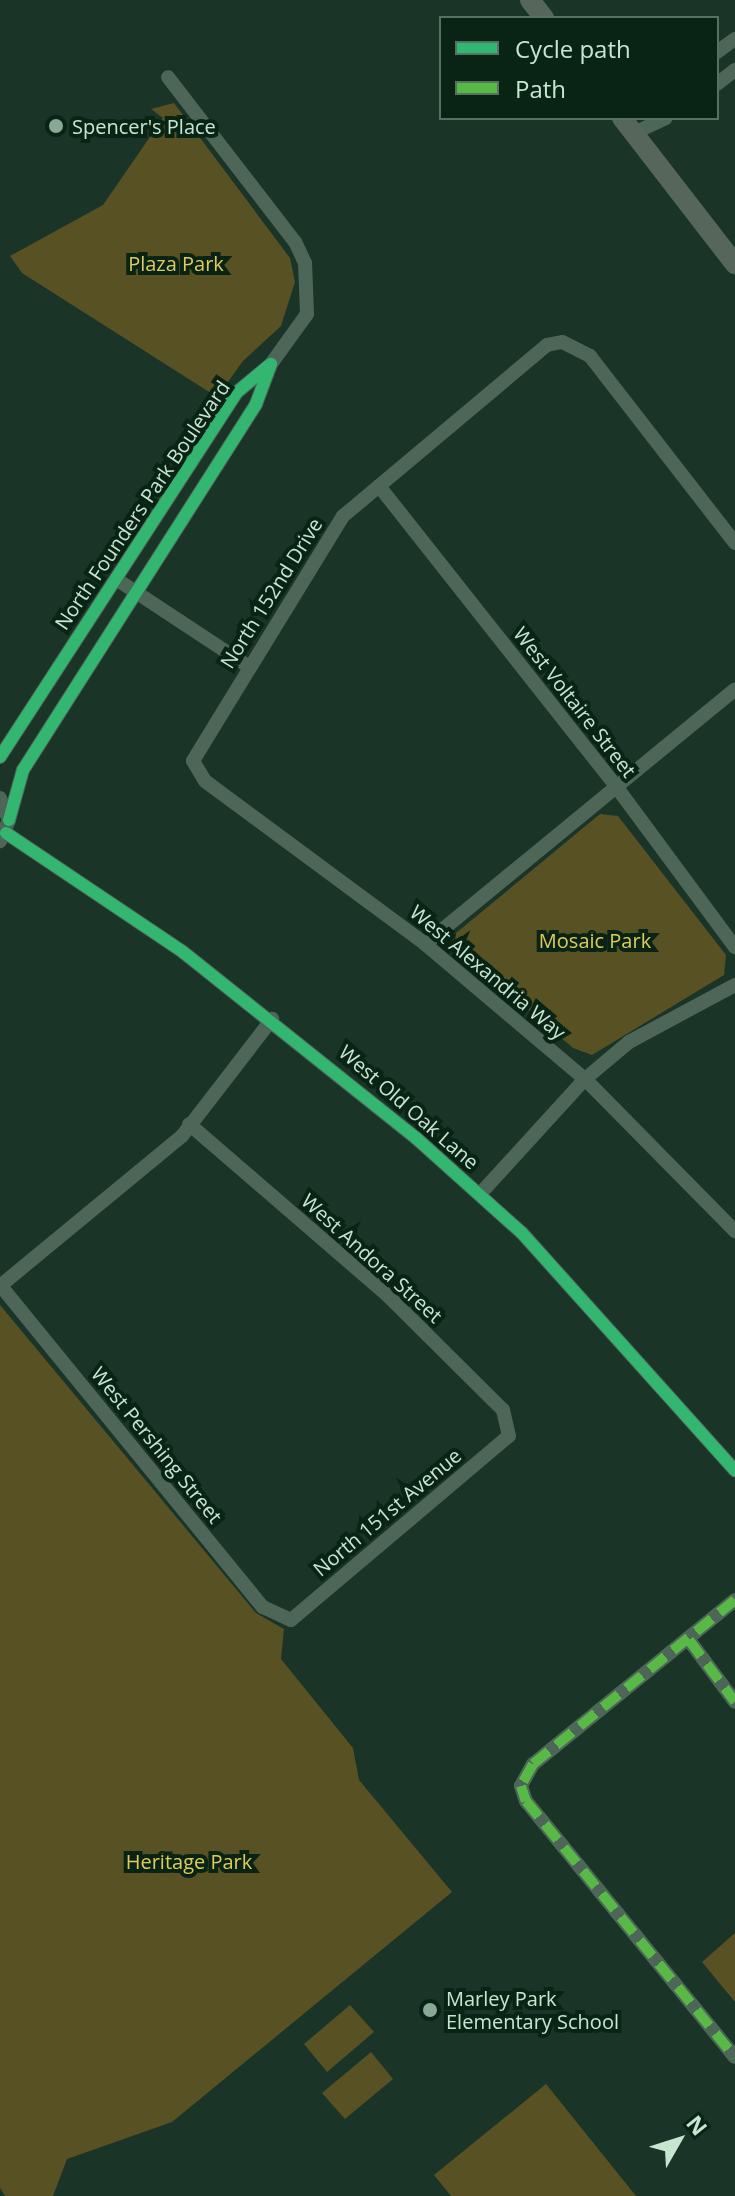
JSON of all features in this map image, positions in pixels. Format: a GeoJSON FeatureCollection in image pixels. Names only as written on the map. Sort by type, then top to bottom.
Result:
{"type":"FeatureCollection","features":[{"type":"Feature","properties":{"kind":"main road"},"geometry":{"type":"LineString","coordinates":[[530,0],[542,16]]}},
{"type":"Feature","properties":{"kind":"main road"},"geometry":{"type":"LineString","coordinates":[[634,123],[735,264]]}},
{"type":"Feature","properties":{"kind":"street"},"geometry":{"type":"LineString","coordinates":[[719,82],[735,70]]}},
{"type":"Feature","properties":{"kind":"street","name":"North Founders Park Boulevard"},"geometry":{"type":"LineString","coordinates":[[0,757],[236,393],[271,364],[307,314],[305,263],[295,242],[168,77]]}},
{"type":"Feature","properties":{"kind":"street","name":"North 152nd Drive"},"geometry":{"type":"LineString","coordinates":[[194,770],[195,754],[343,516],[547,345],[562,342],[590,356],[735,543]]}},
{"type":"Feature","properties":{"kind":"street","name":"North Founders Park Boulevard"},"geometry":{"type":"LineString","coordinates":[[5,831],[23,770],[256,404],[271,364]]}},
{"type":"Feature","properties":{"kind":"street","name":"West Voltaire Street"},"geometry":{"type":"LineString","coordinates":[[379,486],[615,785],[735,947]]}},
{"type":"Feature","properties":{"kind":"street"},"geometry":{"type":"LineString","coordinates":[[116,579],[248,666]]}},
{"type":"Feature","properties":{"kind":"street"},"geometry":{"type":"LineString","coordinates":[[425,944],[735,689]]}},
{"type":"Feature","properties":{"kind":"street","name":"West Alexandria Way"},"geometry":{"type":"LineString","coordinates":[[194,770],[425,944],[585,1079],[735,1231]]}},
{"type":"Feature","properties":{"kind":"street"},"geometry":{"type":"LineString","coordinates":[[0,798],[5,831]]}},
{"type":"Feature","properties":{"kind":"street","name":"West Old Oak Lane"},"geometry":{"type":"LineString","coordinates":[[5,831],[272,1019],[480,1194],[628,1347],[735,1470]]}},
{"type":"Feature","properties":{"kind":"street"},"geometry":{"type":"LineString","coordinates":[[480,1194],[585,1079],[629,1042],[735,985]]}},
{"type":"Feature","properties":{"kind":"street"},"geometry":{"type":"LineString","coordinates":[[0,1285],[182,1136],[272,1019]]}},
{"type":"Feature","properties":{"kind":"street","name":"West Andora Street"},"geometry":{"type":"LineString","coordinates":[[189,1124],[386,1294],[503,1410],[509,1436]]}},
{"type":"Feature","properties":{"kind":"street","name":"West Pershing Street"},"geometry":{"type":"LineString","coordinates":[[0,1285],[263,1607],[291,1620]]}},
{"type":"Feature","properties":{"kind":"street","name":"North 151st Avenue"},"geometry":{"type":"LineString","coordinates":[[291,1620],[509,1436]]}},
{"type":"Feature","properties":{"kind":"street"},"geometry":{"type":"LineString","coordinates":[[735,1600],[533,1764],[521,1786],[526,1801],[735,2057]]}},
{"type":"Feature","properties":{"kind":"street"},"geometry":{"type":"LineString","coordinates":[[689,1640],[735,1702]]}},
{"type":"Feature","properties":{"kind":"green space","name":"Plaza Park"},"geometry":{"type":"Polygon","coordinates":[[[174,103],[290,258],[295,282],[281,326],[243,361],[217,397],[22,273],[10,256],[103,205],[163,118],[151,109],[174,103]]]}},
{"type":"Feature","properties":{"kind":"green space","name":"Mosaic Park"},"geometry":{"type":"Polygon","coordinates":[[[600,814],[618,816],[726,955],[724,975],[592,1055],[573,1048],[455,947],[456,933],[600,814]]]}},
{"type":"Feature","properties":{"kind":"green space","name":"Heritage Park"},"geometry":{"type":"Polygon","coordinates":[[[0,1305],[256,1613],[284,1629],[281,1659],[353,1748],[359,1780],[452,1892],[172,2122],[67,2159],[53,2196],[5,2196],[0,2188],[0,1305]]]}},
{"type":"Feature","properties":{"kind":"green space"},"geometry":{"type":"Polygon","coordinates":[[[735,1933],[735,2002],[702,1962],[735,1933]]]}},
{"type":"Feature","properties":{"kind":"green space"},"geometry":{"type":"Polygon","coordinates":[[[350,2005],[374,2032],[327,2072],[304,2044],[350,2005]]]}},
{"type":"Feature","properties":{"kind":"green space"},"geometry":{"type":"Polygon","coordinates":[[[371,2052],[393,2079],[345,2119],[322,2093],[371,2052]]]}},
{"type":"Feature","properties":{"kind":"green space"},"geometry":{"type":"Polygon","coordinates":[[[546,2084],[636,2196],[451,2196],[434,2175],[546,2084]]]}},
{"type":"Feature","properties":{"kind":"marked path"},"geometry":{"type":"LineString","coordinates":[[735,1600],[533,1764],[521,1786],[526,1801],[735,2057]]}},
{"type":"Feature","properties":{"kind":"marked path"},"geometry":{"type":"LineString","coordinates":[[689,1640],[735,1702]]}},
{"type":"Feature","properties":{"kind":"cycle path"},"geometry":{"type":"LineString","coordinates":[[9,820],[23,770],[256,404],[271,364]]}},
{"type":"Feature","properties":{"kind":"cycle path"},"geometry":{"type":"LineString","coordinates":[[0,757],[236,393],[268,366]]}},
{"type":"Feature","properties":{"kind":"cycle path"},"geometry":{"type":"LineString","coordinates":[[6,833],[183,952],[416,1138],[522,1233],[735,1470]]}},
{"type":"Feature","properties":{"kind":"place","name":"Spencer's Place"},"geometry":{"type":"Point","coordinates":[56,126]}},
{"type":"Feature","properties":{"kind":"place","name":"Marley Park Elementary School"},"geometry":{"type":"Point","coordinates":[430,2010]}}]}
